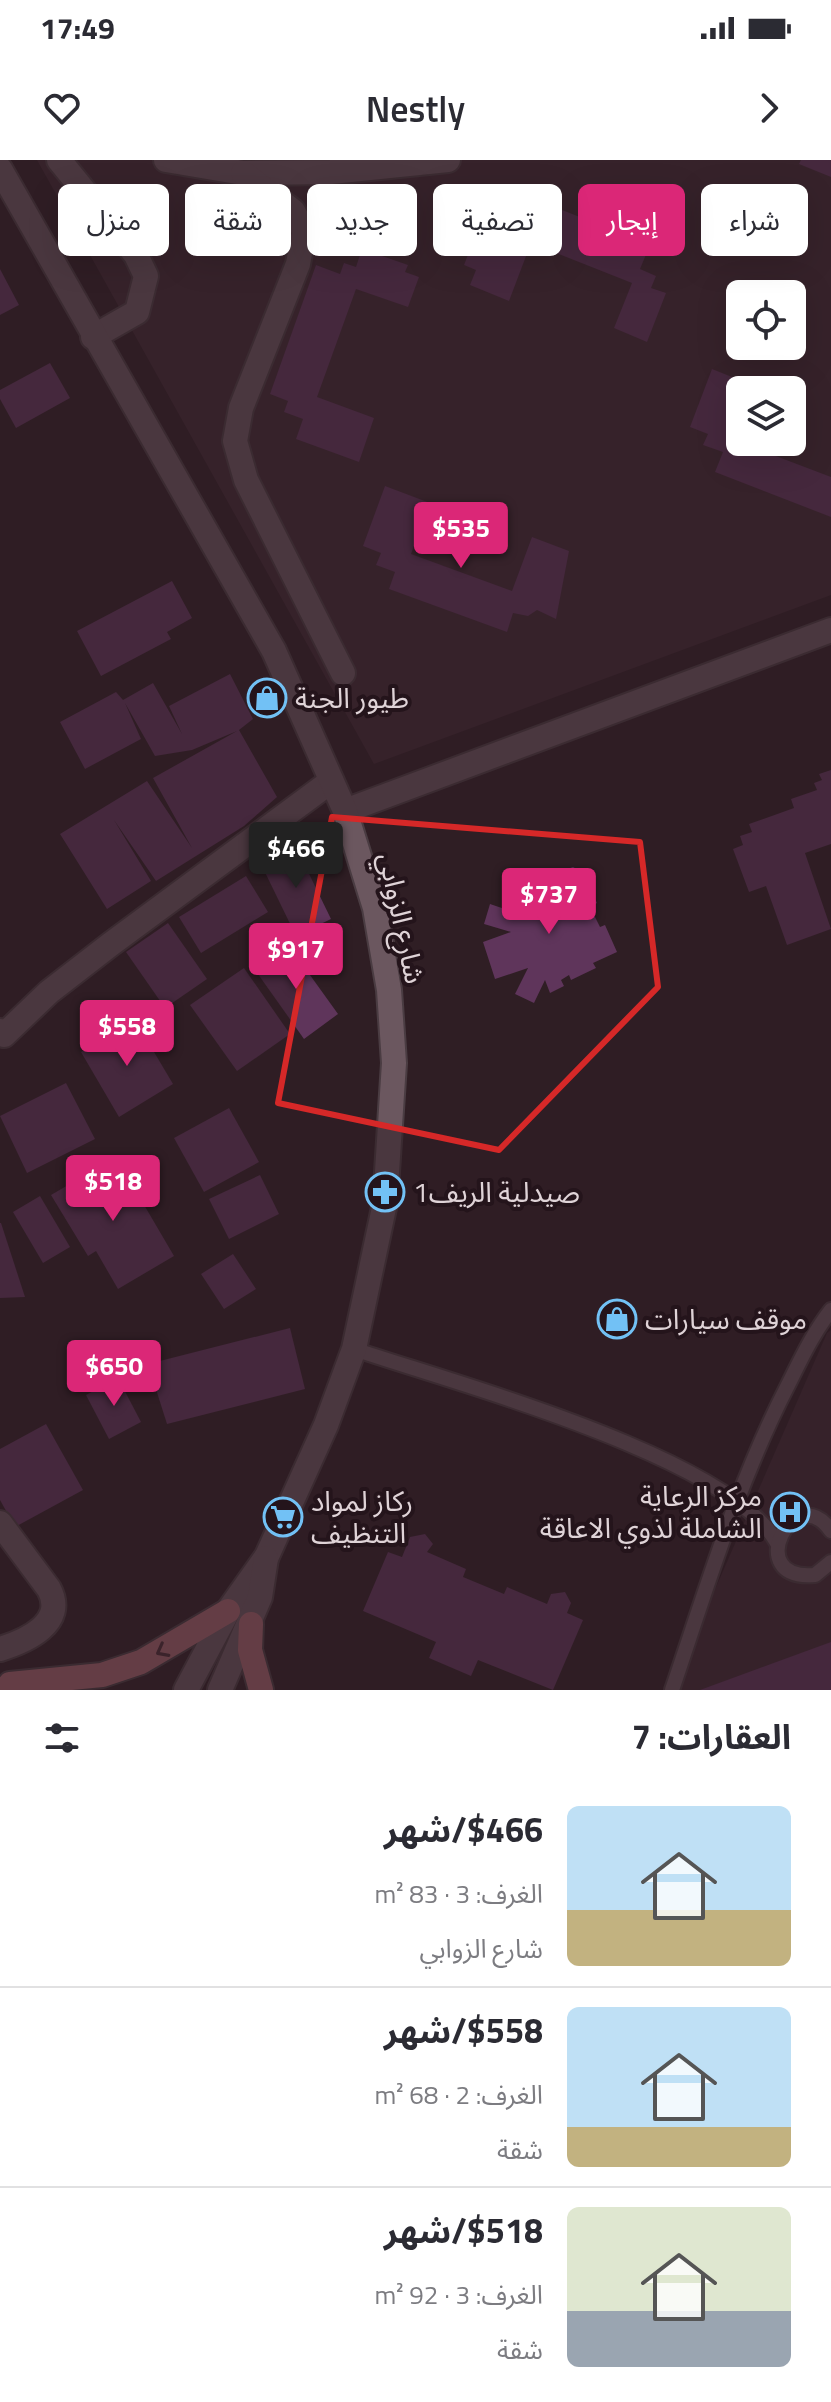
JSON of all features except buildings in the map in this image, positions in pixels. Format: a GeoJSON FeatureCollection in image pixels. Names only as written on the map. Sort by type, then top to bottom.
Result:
{"type":"FeatureCollection","features":[{"type":"Feature","properties":{"kind":"main road"},"geometry":{"type":"LineString","coordinates":[[13,1685],[102,1675],[141,1662],[228,1611]]}},
{"type":"Feature","properties":{"kind":"main road"},"geometry":{"type":"LineString","coordinates":[[251,1624],[250,1650],[261,1690]]}},
{"type":"Feature","properties":{"kind":"street"},"geometry":{"type":"LineString","coordinates":[[59,160],[136,255],[146,276],[137,312],[93,337]]}},
{"type":"Feature","properties":{"kind":"street"},"geometry":{"type":"LineString","coordinates":[[166,160],[243,173],[331,172],[448,160]]}},
{"type":"Feature","properties":{"kind":"street","name":"شارع الزوابي"},"geometry":{"type":"LineString","coordinates":[[0,169],[274,651],[345,811],[375,908],[389,990],[394,1063],[385,1203],[354,1349],[326,1425],[267,1556]]}},
{"type":"Feature","properties":{"kind":"street"},"geometry":{"type":"LineString","coordinates":[[243,173],[293,211],[304,231],[298,264],[241,408],[235,441],[246,480],[343,673]]}},
{"type":"Feature","properties":{"kind":"street"},"geometry":{"type":"LineString","coordinates":[[345,811],[831,630]]}},
{"type":"Feature","properties":{"kind":"street"},"geometry":{"type":"LineString","coordinates":[[1,1036],[74,973],[330,782]]}},
{"type":"Feature","properties":{"kind":"street"},"geometry":{"type":"LineString","coordinates":[[0,1523],[49,1589],[54,1602],[50,1620],[36,1632],[0,1649]]}},
{"type":"Feature","properties":{"kind":"street"},"geometry":{"type":"LineString","coordinates":[[186,1690],[228,1611],[267,1556]]}},
{"type":"Feature","properties":{"kind":"street"},"geometry":{"type":"LineString","coordinates":[[220,1690],[251,1624],[260,1597],[267,1556]]}},
{"type":"Feature","properties":{"kind":"lane"},"geometry":{"type":"LineString","coordinates":[[672,1690],[775,1410],[811,1339],[831,1310]]}},
{"type":"Feature","properties":{"kind":"lane"},"geometry":{"type":"LineString","coordinates":[[354,1349],[603,1433],[675,1466],[742,1505],[772,1517],[820,1521],[831,1531]]}},
{"type":"Feature","properties":{"kind":"lane"},"geometry":{"type":"LineString","coordinates":[[742,1505],[769,1527],[781,1561],[795,1573],[815,1575],[831,1562]]}},
{"type":"Feature","properties":{"kind":"lane"},"geometry":{"type":"LineString","coordinates":[[777,1543],[785,1526],[802,1518]]}},
{"type":"Feature","properties":{"kind":"highlighted area"},"geometry":{"type":"Polygon","coordinates":[[[332,817],[640,842],[658,987],[499,1150],[278,1103],[332,817]]]}},
{"type":"Feature","properties":{"kind":"shaded area"},"geometry":{"type":"Polygon","coordinates":[[[37,160],[831,160],[831,595],[374,764],[91,256],[169,256],[169,184],[58,184],[58,198],[37,160]]]}},
{"type":"Feature","properties":{"kind":"shaded area","name":"مركز الرعاية الشاملة لذوي الاعاقة"},"geometry":{"type":"Polygon","coordinates":[[[831,1330],[831,1690],[671,1690],[827,1333],[831,1330]]]}},
{"type":"Feature","properties":{"kind":"place","name":"طيور الجنة"},"geometry":{"type":"Point","coordinates":[267,698]}},
{"type":"Feature","properties":{"kind":"place","name":"صيدلية الريف1"},"geometry":{"type":"Point","coordinates":[385,1192]}},
{"type":"Feature","properties":{"kind":"place","name":"موقف سيارات"},"geometry":{"type":"Point","coordinates":[617,1319]}},
{"type":"Feature","properties":{"kind":"place","name":"مركز الرعاية الشاملة لذوي الاعاقة"},"geometry":{"type":"Point","coordinates":[790,1512]}},
{"type":"Feature","properties":{"kind":"place","name":"ركاز لمواد التنظيف"},"geometry":{"type":"Point","coordinates":[283,1517]}}]}
